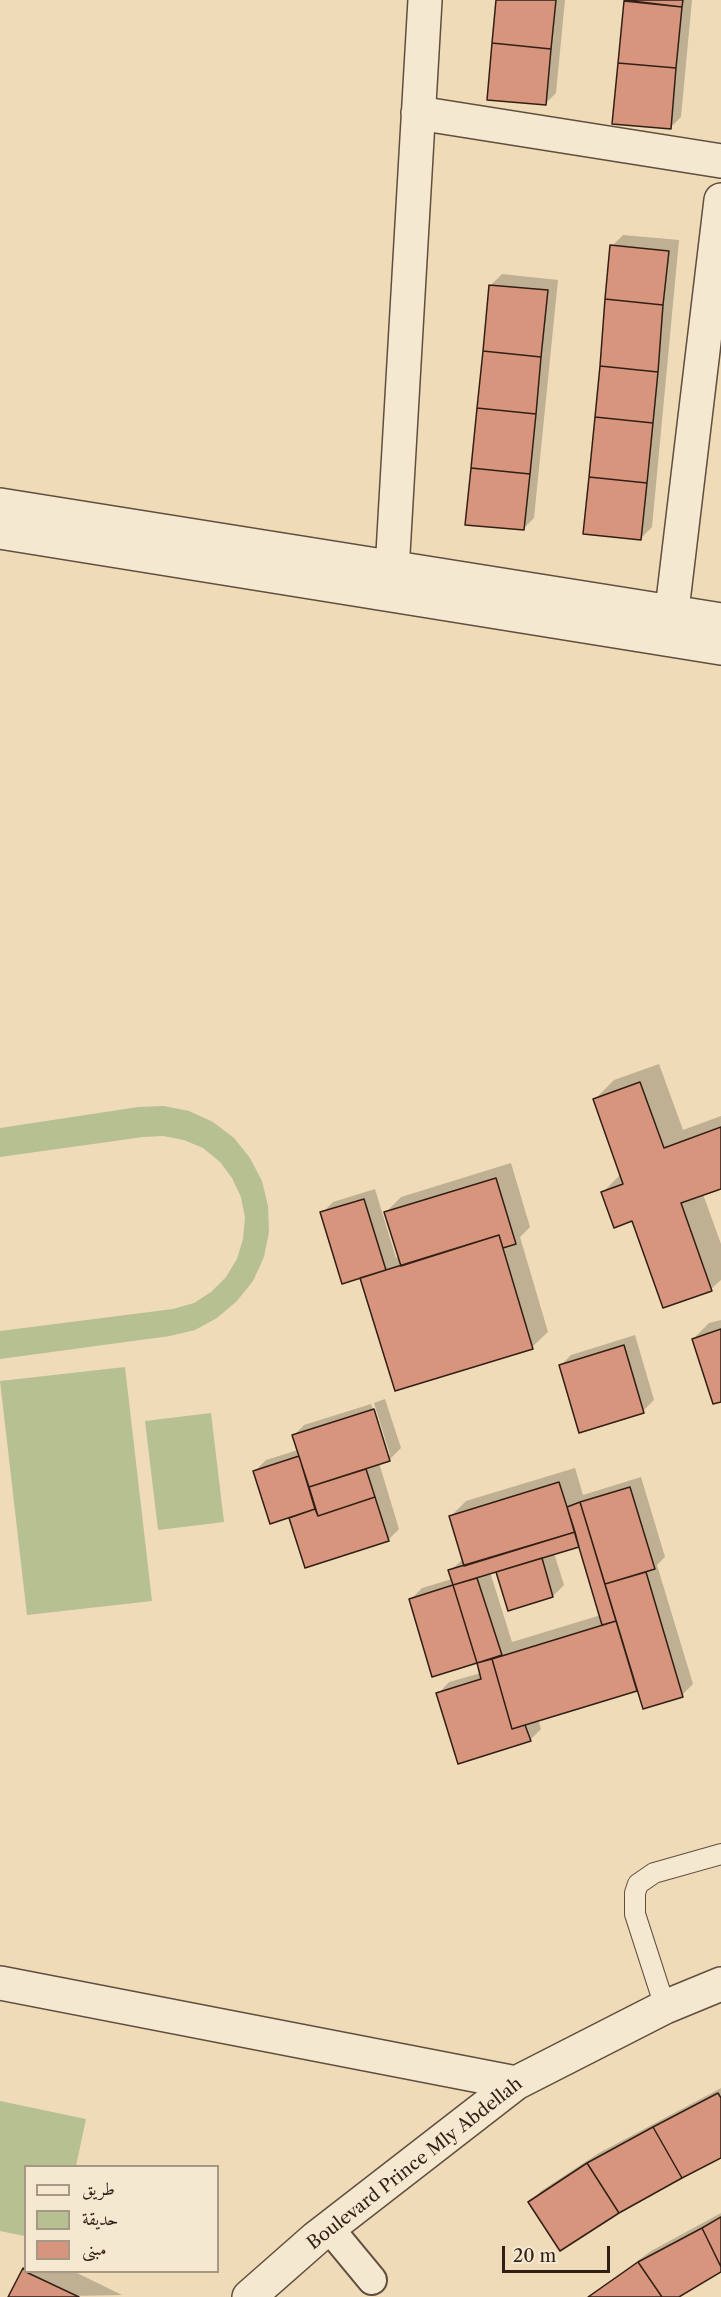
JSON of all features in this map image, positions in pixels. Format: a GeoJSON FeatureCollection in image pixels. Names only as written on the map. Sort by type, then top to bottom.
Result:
{"type":"FeatureCollection","features":[{"type":"Feature","properties":{"kind":"street"},"geometry":{"type":"LineString","coordinates":[[391,582],[425,0]]}},
{"type":"Feature","properties":{"kind":"street"},"geometry":{"type":"LineString","coordinates":[[418,113],[721,161]]}},
{"type":"Feature","properties":{"kind":"street"},"geometry":{"type":"LineString","coordinates":[[670,627],[721,200]]}},
{"type":"Feature","properties":{"kind":"street"},"geometry":{"type":"LineString","coordinates":[[0,506],[391,582],[670,627],[721,648]]}},
{"type":"Feature","properties":{"kind":"street"},"geometry":{"type":"LineString","coordinates":[[0,532],[391,582]]}},
{"type":"Feature","properties":{"kind":"street"},"geometry":{"type":"LineString","coordinates":[[670,627],[721,620]]}},
{"type":"Feature","properties":{"kind":"street"},"geometry":{"type":"LineString","coordinates":[[0,1983],[516,2083]]}},
{"type":"Feature","properties":{"kind":"street","name":"Boulevard Prince Mly Abdellah"},"geometry":{"type":"LineString","coordinates":[[249,2297],[329,2228],[516,2083],[665,2007],[721,1984]]}},
{"type":"Feature","properties":{"kind":"street"},"geometry":{"type":"LineString","coordinates":[[329,2228],[372,2280]]}},
{"type":"Feature","properties":{"kind":"lane"},"geometry":{"type":"LineString","coordinates":[[665,2007],[635,1914],[635,1893],[638,1884],[654,1873],[721,1854]]}},
{"type":"Feature","properties":{"kind":"green space"},"geometry":{"type":"Polygon","coordinates":[[[164,1106],[189,1111],[213,1122],[234,1138],[250,1158],[262,1181],[268,1206],[269,1232],[264,1257],[253,1281],[237,1301],[217,1318],[195,1330],[170,1336],[0,1359],[0,1331],[173,1309],[194,1303],[211,1292],[226,1277],[237,1259],[243,1239],[245,1218],[241,1197],[232,1178],[220,1162],[203,1148],[184,1140],[163,1136],[0,1157],[0,1128],[138,1107],[164,1106]]]}},
{"type":"Feature","properties":{"kind":"green space"},"geometry":{"type":"Polygon","coordinates":[[[125,1367],[152,1601],[27,1615],[0,1381],[125,1367]]]}},
{"type":"Feature","properties":{"kind":"green space"},"geometry":{"type":"Polygon","coordinates":[[[211,1413],[224,1522],[158,1530],[145,1421],[211,1413]]]}},
{"type":"Feature","properties":{"kind":"green space"},"geometry":{"type":"Polygon","coordinates":[[[0,2101],[86,2119],[76,2165],[24,2165],[24,2236],[0,2231],[0,2101]]]}},
{"type":"Feature","properties":{"kind":"building"},"geometry":{"type":"Polygon","coordinates":[[[496,0],[556,0],[551,49],[492,43],[496,0]]]}},
{"type":"Feature","properties":{"kind":"building"},"geometry":{"type":"Polygon","coordinates":[[[624,0],[683,0],[682,7],[624,0]]]}},
{"type":"Feature","properties":{"kind":"building"},"geometry":{"type":"Polygon","coordinates":[[[624,1],[682,7],[676,68],[618,63],[624,1]]]}},
{"type":"Feature","properties":{"kind":"building"},"geometry":{"type":"Polygon","coordinates":[[[492,43],[551,49],[546,105],[487,100],[492,43]]]}},
{"type":"Feature","properties":{"kind":"building"},"geometry":{"type":"Polygon","coordinates":[[[618,63],[676,68],[671,129],[612,124],[618,63]]]}},
{"type":"Feature","properties":{"kind":"building"},"geometry":{"type":"Polygon","coordinates":[[[610,245],[669,251],[663,305],[605,299],[610,245]]]}},
{"type":"Feature","properties":{"kind":"building"},"geometry":{"type":"Polygon","coordinates":[[[489,285],[548,290],[541,357],[483,351],[489,285]]]}},
{"type":"Feature","properties":{"kind":"building"},"geometry":{"type":"Polygon","coordinates":[[[605,299],[663,305],[658,372],[600,366],[605,299]]]}},
{"type":"Feature","properties":{"kind":"building"},"geometry":{"type":"Polygon","coordinates":[[[483,351],[541,357],[536,414],[477,408],[483,351]]]}},
{"type":"Feature","properties":{"kind":"building"},"geometry":{"type":"Polygon","coordinates":[[[600,366],[658,372],[653,423],[595,417],[600,366]]]}},
{"type":"Feature","properties":{"kind":"building"},"geometry":{"type":"Polygon","coordinates":[[[477,408],[536,414],[530,474],[471,468],[477,408]]]}},
{"type":"Feature","properties":{"kind":"building"},"geometry":{"type":"Polygon","coordinates":[[[595,417],[653,423],[647,483],[589,477],[595,417]]]}},
{"type":"Feature","properties":{"kind":"building"},"geometry":{"type":"Polygon","coordinates":[[[471,468],[530,474],[524,530],[465,525],[471,468]]]}},
{"type":"Feature","properties":{"kind":"building"},"geometry":{"type":"Polygon","coordinates":[[[589,477],[647,483],[641,540],[583,534],[589,477]]]}},
{"type":"Feature","properties":{"kind":"building"},"geometry":{"type":"Polygon","coordinates":[[[640,1082],[664,1148],[721,1127],[721,1189],[681,1203],[712,1291],[663,1308],[632,1221],[614,1228],[601,1192],[623,1184],[593,1099],[640,1082]]]}},
{"type":"Feature","properties":{"kind":"building"},"geometry":{"type":"Polygon","coordinates":[[[496,1178],[516,1244],[503,1248],[499,1235],[401,1266],[384,1212],[496,1178]]]}},
{"type":"Feature","properties":{"kind":"building"},"geometry":{"type":"Polygon","coordinates":[[[364,1199],[386,1270],[342,1284],[320,1212],[364,1199]]]}},
{"type":"Feature","properties":{"kind":"building"},"geometry":{"type":"Polygon","coordinates":[[[499,1235],[533,1349],[395,1391],[360,1278],[499,1235]]]}},
{"type":"Feature","properties":{"kind":"building"},"geometry":{"type":"Polygon","coordinates":[[[721,1329],[721,1402],[713,1404],[692,1339],[721,1329]]]}},
{"type":"Feature","properties":{"kind":"building"},"geometry":{"type":"Polygon","coordinates":[[[624,1345],[644,1413],[579,1433],[559,1365],[624,1345]]]}},
{"type":"Feature","properties":{"kind":"building"},"geometry":{"type":"Polygon","coordinates":[[[374,1409],[390,1461],[309,1487],[292,1435],[374,1409]]]}},
{"type":"Feature","properties":{"kind":"building"},"geometry":{"type":"Polygon","coordinates":[[[299,1456],[315,1509],[270,1524],[253,1471],[299,1456]]]}},
{"type":"Feature","properties":{"kind":"building"},"geometry":{"type":"Polygon","coordinates":[[[366,1469],[375,1497],[318,1516],[309,1487],[366,1469]]]}},
{"type":"Feature","properties":{"kind":"building"},"geometry":{"type":"Polygon","coordinates":[[[559,1482],[575,1532],[464,1566],[449,1516],[559,1482]]]}},
{"type":"Feature","properties":{"kind":"building"},"geometry":{"type":"Polygon","coordinates":[[[630,1487],[655,1569],[605,1584],[580,1502],[630,1487]]]}},
{"type":"Feature","properties":{"kind":"building"},"geometry":{"type":"Polygon","coordinates":[[[375,1497],[389,1541],[305,1568],[289,1518],[315,1509],[318,1516],[375,1497]]]}},
{"type":"Feature","properties":{"kind":"building"},"geometry":{"type":"Polygon","coordinates":[[[580,1502],[616,1621],[602,1625],[567,1507],[580,1502]]]}},
{"type":"Feature","properties":{"kind":"building"},"geometry":{"type":"Polygon","coordinates":[[[575,1532],[579,1547],[453,1585],[448,1570],[575,1532]]]}},
{"type":"Feature","properties":{"kind":"building"},"geometry":{"type":"Polygon","coordinates":[[[542,1558],[553,1597],[508,1611],[496,1572],[542,1558]]]}},
{"type":"Feature","properties":{"kind":"building"},"geometry":{"type":"Polygon","coordinates":[[[646,1572],[683,1697],[643,1709],[605,1584],[646,1572]]]}},
{"type":"Feature","properties":{"kind":"building"},"geometry":{"type":"Polygon","coordinates":[[[477,1578],[502,1655],[477,1663],[453,1585],[477,1578]]]}},
{"type":"Feature","properties":{"kind":"building"},"geometry":{"type":"Polygon","coordinates":[[[453,1585],[477,1663],[432,1677],[409,1599],[453,1585]]]}},
{"type":"Feature","properties":{"kind":"building"},"geometry":{"type":"Polygon","coordinates":[[[616,1621],[637,1691],[512,1729],[492,1659],[616,1621]]]}},
{"type":"Feature","properties":{"kind":"building"},"geometry":{"type":"Polygon","coordinates":[[[492,1659],[512,1729],[525,1725],[531,1741],[458,1764],[436,1693],[481,1679],[477,1663],[492,1659]]]}},
{"type":"Feature","properties":{"kind":"building"},"geometry":{"type":"Polygon","coordinates":[[[718,2093],[721,2098],[721,2158],[682,2178],[653,2127],[718,2093]]]}},
{"type":"Feature","properties":{"kind":"building"},"geometry":{"type":"Polygon","coordinates":[[[653,2127],[682,2178],[619,2213],[587,2163],[653,2127]]]}},
{"type":"Feature","properties":{"kind":"building"},"geometry":{"type":"Polygon","coordinates":[[[587,2163],[619,2213],[560,2251],[528,2202],[587,2163]]]}},
{"type":"Feature","properties":{"kind":"building"},"geometry":{"type":"Polygon","coordinates":[[[721,2217],[721,2267],[702,2228],[721,2217]]]}},
{"type":"Feature","properties":{"kind":"building"},"geometry":{"type":"Polygon","coordinates":[[[702,2228],[721,2267],[721,2272],[679,2297],[662,2297],[638,2262],[702,2228]]]}},
{"type":"Feature","properties":{"kind":"building"},"geometry":{"type":"Polygon","coordinates":[[[638,2262],[662,2297],[588,2297],[638,2262]]]}},
{"type":"Feature","properties":{"kind":"building"},"geometry":{"type":"Polygon","coordinates":[[[23,2268],[24,2273],[79,2297],[8,2297],[23,2268]]]}}]}
